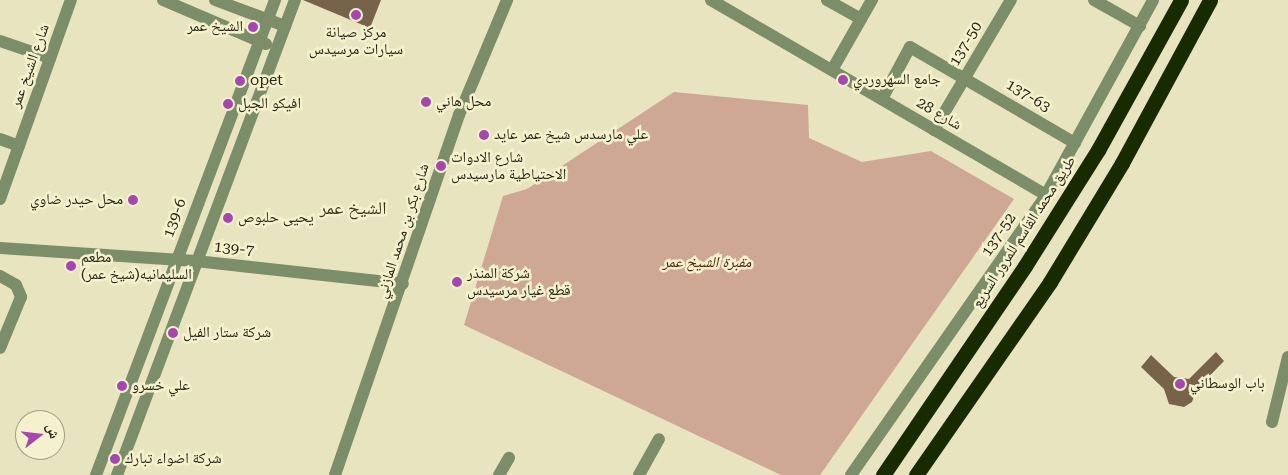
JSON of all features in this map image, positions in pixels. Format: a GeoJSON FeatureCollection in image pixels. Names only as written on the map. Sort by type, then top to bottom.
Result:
{"type":"FeatureCollection","features":[{"type":"Feature","properties":{"kind":"highway","name":"طريق محمد القاسم للمرور السريع"},"geometry":{"type":"LineString","coordinates":[[883,475],[1025,266],[1098,150],[1181,0]]}},
{"type":"Feature","properties":{"kind":"highway"},"geometry":{"type":"LineString","coordinates":[[916,475],[1050,282],[1122,163],[1210,0]]}},
{"type":"Feature","properties":{"kind":"street","name":"شارع الشيخ عمر"},"geometry":{"type":"LineString","coordinates":[[0,199],[71,0]]}},
{"type":"Feature","properties":{"kind":"street"},"geometry":{"type":"LineString","coordinates":[[163,0],[276,48]]}},
{"type":"Feature","properties":{"kind":"street"},"geometry":{"type":"LineString","coordinates":[[216,0],[285,26]]}},
{"type":"Feature","properties":{"kind":"street","name":"139-6"},"geometry":{"type":"LineString","coordinates":[[96,475],[258,40],[275,0]]}},
{"type":"Feature","properties":{"kind":"street"},"geometry":{"type":"LineString","coordinates":[[117,475],[295,0]]}},
{"type":"Feature","properties":{"kind":"street","name":"شارع بكر بن محمد المازني"},"geometry":{"type":"LineString","coordinates":[[335,475],[403,284],[459,115],[507,0]]}},
{"type":"Feature","properties":{"kind":"street"},"geometry":{"type":"LineString","coordinates":[[731,12],[738,0]]}},
{"type":"Feature","properties":{"kind":"street"},"geometry":{"type":"LineString","coordinates":[[828,0],[861,19]]}},
{"type":"Feature","properties":{"kind":"street"},"geometry":{"type":"LineString","coordinates":[[832,70],[872,0]]}},
{"type":"Feature","properties":{"kind":"street","name":"137-50"},"geometry":{"type":"LineString","coordinates":[[934,130],[1011,0]]}},
{"type":"Feature","properties":{"kind":"street"},"geometry":{"type":"LineString","coordinates":[[1094,0],[1140,26]]}},
{"type":"Feature","properties":{"kind":"street","name":"137-52"},"geometry":{"type":"LineString","coordinates":[[851,475],[1046,195],[1153,0]]}},
{"type":"Feature","properties":{"kind":"street","name":"شارع 28"},"geometry":{"type":"LineString","coordinates":[[716,1],[731,12],[1046,195]]}},
{"type":"Feature","properties":{"kind":"street"},"geometry":{"type":"LineString","coordinates":[[0,41],[50,58]]}},
{"type":"Feature","properties":{"kind":"street","name":"137-63"},"geometry":{"type":"LineString","coordinates":[[882,99],[910,47],[965,77],[1075,143]]}},
{"type":"Feature","properties":{"kind":"street"},"geometry":{"type":"LineString","coordinates":[[0,139],[19,146]]}},
{"type":"Feature","properties":{"kind":"street","name":"139-7"},"geometry":{"type":"LineString","coordinates":[[0,248],[196,261],[403,284]]}},
{"type":"Feature","properties":{"kind":"street"},"geometry":{"type":"LineString","coordinates":[[0,276],[16,285],[21,297],[0,348]]}},
{"type":"Feature","properties":{"kind":"street"},"geometry":{"type":"LineString","coordinates":[[1272,422],[1288,357]]}},
{"type":"Feature","properties":{"kind":"street"},"geometry":{"type":"LineString","coordinates":[[639,475],[659,439]]}},
{"type":"Feature","properties":{"kind":"street"},"geometry":{"type":"LineString","coordinates":[[499,475],[509,458]]}},
{"type":"Feature","properties":{"kind":"green space","name":"مقبرة الشيخ عمر"},"geometry":{"type":"Polygon","coordinates":[[[674,92],[808,105],[809,138],[862,162],[931,151],[1014,199],[820,475],[781,475],[464,325],[503,196],[527,189],[674,92]]]}},
{"type":"Feature","properties":{"kind":"building","name":"مركز صيانة سيارات مرسيدس"},"geometry":{"type":"Polygon","coordinates":[[[303,0],[381,0],[370,28],[303,0]]]}},
{"type":"Feature","properties":{"kind":"building","name":"باب الوسطاني"},"geometry":{"type":"Polygon","coordinates":[[[1216,352],[1224,361],[1196,390],[1192,402],[1184,407],[1169,404],[1164,389],[1141,367],[1151,355],[1174,377],[1189,379],[1216,352]]]}},
{"type":"Feature","properties":{"kind":"place","name":"مركز صيانة سيارات مرسيدس"},"geometry":{"type":"Point","coordinates":[356,15]}},
{"type":"Feature","properties":{"kind":"place","name":"الشيخ عمر"},"geometry":{"type":"Point","coordinates":[253,27]}},
{"type":"Feature","properties":{"kind":"place","name":"جامع السهروردي"},"geometry":{"type":"Point","coordinates":[843,80]}},
{"type":"Feature","properties":{"kind":"place","name":"opet"},"geometry":{"type":"Point","coordinates":[240,81]}},
{"type":"Feature","properties":{"kind":"place","name":"محل هاني"},"geometry":{"type":"Point","coordinates":[426,102]}},
{"type":"Feature","properties":{"kind":"place","name":"افيكو الجبل"},"geometry":{"type":"Point","coordinates":[228,104]}},
{"type":"Feature","properties":{"kind":"place","name":"علي مارسدس شيخ عمر عايد"},"geometry":{"type":"Point","coordinates":[484,135]}},
{"type":"Feature","properties":{"kind":"place","name":"شارع الادوات الاحتياطية مارسيدس"},"geometry":{"type":"Point","coordinates":[441,166]}},
{"type":"Feature","properties":{"kind":"place","name":"محل حيدر ضاوي"},"geometry":{"type":"Point","coordinates":[133,200]}},
{"type":"Feature","properties":{"kind":"place","name":"يحيى حلبوص"},"geometry":{"type":"Point","coordinates":[228,218]}},
{"type":"Feature","properties":{"kind":"place","name":"مطعم السليمانيه(شيخ عمر)"},"geometry":{"type":"Point","coordinates":[71,266]}},
{"type":"Feature","properties":{"kind":"place","name":"شركة المنذر قطع غيار مرسيدس"},"geometry":{"type":"Point","coordinates":[457,282]}},
{"type":"Feature","properties":{"kind":"place","name":"شركة ستار الفيل"},"geometry":{"type":"Point","coordinates":[173,333]}},
{"type":"Feature","properties":{"kind":"place","name":"باب الوسطاني"},"geometry":{"type":"Point","coordinates":[1180,384]}},
{"type":"Feature","properties":{"kind":"place","name":"علي خسرو"},"geometry":{"type":"Point","coordinates":[122,386]}},
{"type":"Feature","properties":{"kind":"place","name":"شركة اضواء تبارك"},"geometry":{"type":"Point","coordinates":[115,459]}},
{"type":"Feature","properties":{"kind":"district","name":"الشيخ عمر"},"geometry":{"type":"Point","coordinates":[353,208]}}]}
